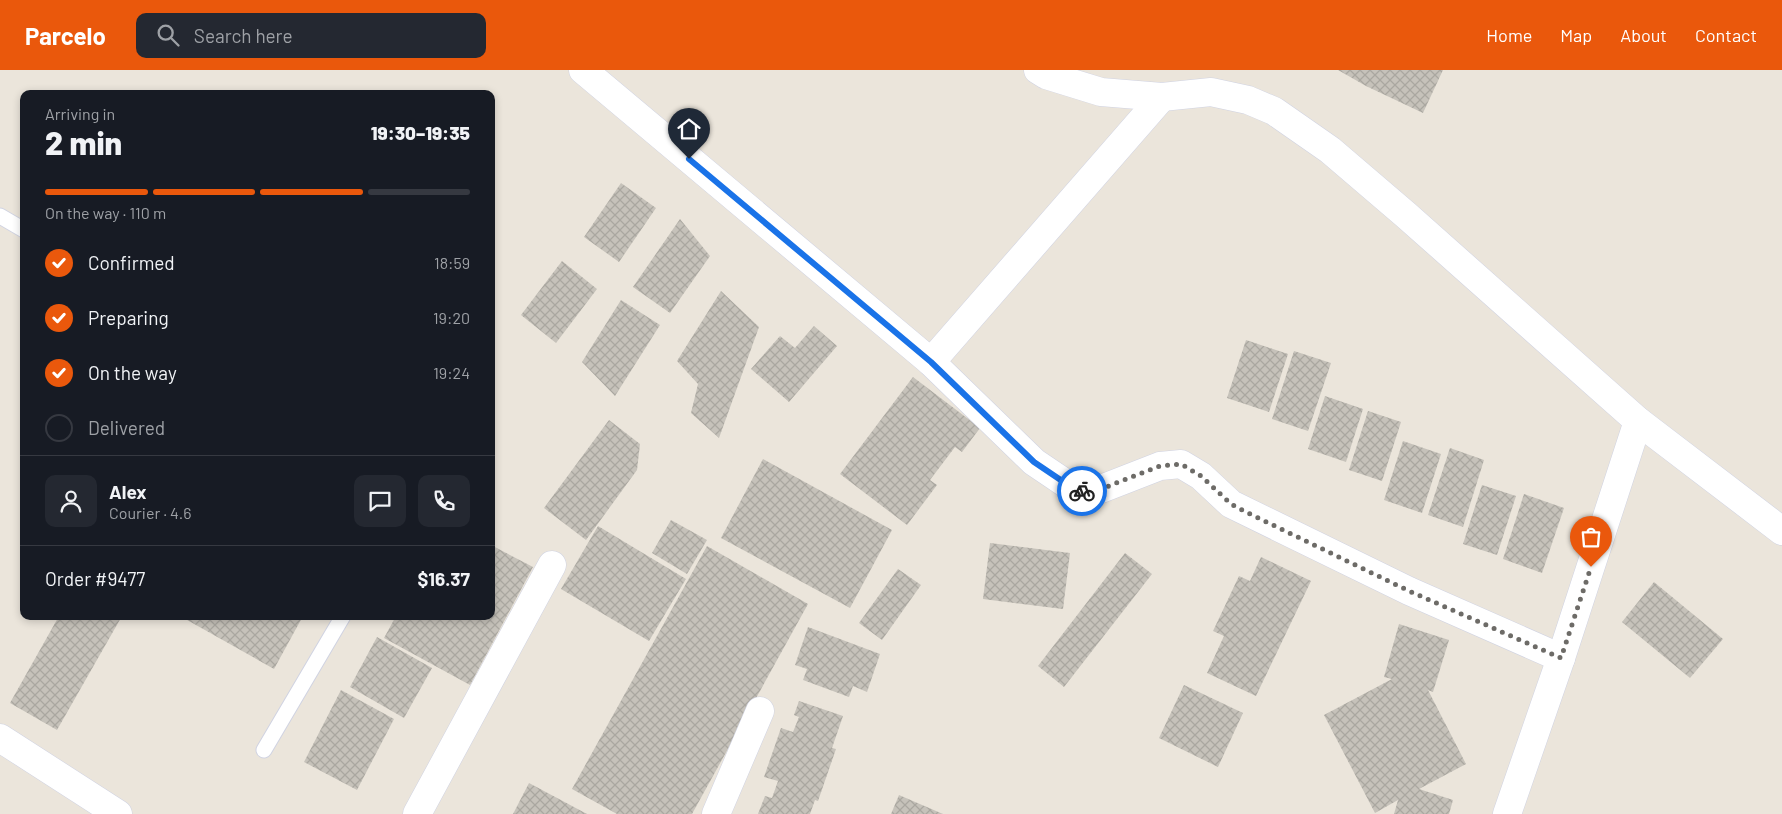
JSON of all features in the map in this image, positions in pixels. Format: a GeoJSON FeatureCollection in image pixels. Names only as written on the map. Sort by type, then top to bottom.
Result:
{"type":"FeatureCollection","features":[{"type":"Feature","properties":{"kind":"street"},"geometry":{"type":"LineString","coordinates":[[583,70],[931,362],[1034,462],[1077,491],[1101,489],[1160,466],[1181,464],[1201,476],[1231,504],[1409,591],[1561,658]]}},
{"type":"Feature","properties":{"kind":"street"},"geometry":{"type":"LineString","coordinates":[[1038,70],[1046,75],[1101,92],[1162,97],[1211,92],[1248,100],[1274,111],[1330,150],[1406,214],[1638,421],[1782,531]]}},
{"type":"Feature","properties":{"kind":"street"},"geometry":{"type":"LineString","coordinates":[[931,362],[1162,97]]}},
{"type":"Feature","properties":{"kind":"street"},"geometry":{"type":"LineString","coordinates":[[1507,814],[1561,658],[1638,421]]}},
{"type":"Feature","properties":{"kind":"street"},"geometry":{"type":"LineString","coordinates":[[417,814],[552,565]]}},
{"type":"Feature","properties":{"kind":"street"},"geometry":{"type":"LineString","coordinates":[[716,814],[760,711]]}},
{"type":"Feature","properties":{"kind":"street"},"geometry":{"type":"LineString","coordinates":[[0,738],[118,814]]}},
{"type":"Feature","properties":{"kind":"lane"},"geometry":{"type":"LineString","coordinates":[[0,216],[20,228]]}},
{"type":"Feature","properties":{"kind":"lane"},"geometry":{"type":"LineString","coordinates":[[264,750],[341,620]]}},
{"type":"Feature","properties":{"kind":"building"},"geometry":{"type":"Polygon","coordinates":[[[1338,70],[1443,70],[1423,113],[1366,86],[1338,70]]]}},
{"type":"Feature","properties":{"kind":"building"},"geometry":{"type":"Polygon","coordinates":[[[621,183],[656,208],[619,262],[584,237],[621,183]]]}},
{"type":"Feature","properties":{"kind":"building"},"geometry":{"type":"Polygon","coordinates":[[[680,219],[710,256],[670,313],[633,287],[680,219]]]}},
{"type":"Feature","properties":{"kind":"building"},"geometry":{"type":"Polygon","coordinates":[[[562,261],[597,289],[556,343],[521,315],[562,261]]]}},
{"type":"Feature","properties":{"kind":"building"},"geometry":{"type":"Polygon","coordinates":[[[721,291],[759,327],[719,438],[691,413],[698,384],[677,361],[721,291]]]}},
{"type":"Feature","properties":{"kind":"building"},"geometry":{"type":"Polygon","coordinates":[[[621,300],[660,325],[615,396],[582,362],[621,300]]]}},
{"type":"Feature","properties":{"kind":"building"},"geometry":{"type":"Polygon","coordinates":[[[814,326],[837,346],[789,402],[751,369],[780,336],[795,348],[814,326]]]}},
{"type":"Feature","properties":{"kind":"building"},"geometry":{"type":"Polygon","coordinates":[[[1246,340],[1288,354],[1269,412],[1227,398],[1246,340]]]}},
{"type":"Feature","properties":{"kind":"building"},"geometry":{"type":"Polygon","coordinates":[[[1294,351],[1331,363],[1308,431],[1272,419],[1294,351]]]}},
{"type":"Feature","properties":{"kind":"building"},"geometry":{"type":"Polygon","coordinates":[[[913,377],[980,428],[962,452],[955,447],[930,480],[937,485],[907,525],[840,474],[913,377]]]}},
{"type":"Feature","properties":{"kind":"building"},"geometry":{"type":"Polygon","coordinates":[[[1325,396],[1363,409],[1346,462],[1308,449],[1325,396]]]}},
{"type":"Feature","properties":{"kind":"building"},"geometry":{"type":"Polygon","coordinates":[[[1368,411],[1401,422],[1382,481],[1349,470],[1368,411]]]}},
{"type":"Feature","properties":{"kind":"building"},"geometry":{"type":"Polygon","coordinates":[[[609,420],[640,444],[637,470],[586,540],[544,508],[609,420]]]}},
{"type":"Feature","properties":{"kind":"building"},"geometry":{"type":"Polygon","coordinates":[[[1403,441],[1441,454],[1422,513],[1384,500],[1403,441]]]}},
{"type":"Feature","properties":{"kind":"building"},"geometry":{"type":"Polygon","coordinates":[[[1450,448],[1484,460],[1463,527],[1428,515],[1450,448]]]}},
{"type":"Feature","properties":{"kind":"building"},"geometry":{"type":"Polygon","coordinates":[[[763,459],[892,530],[850,608],[721,538],[763,459]]]}},
{"type":"Feature","properties":{"kind":"building"},"geometry":{"type":"Polygon","coordinates":[[[1482,485],[1516,496],[1497,555],[1463,544],[1482,485]]]}},
{"type":"Feature","properties":{"kind":"building"},"geometry":{"type":"Polygon","coordinates":[[[1524,494],[1564,508],[1542,573],[1503,559],[1524,494]]]}},
{"type":"Feature","properties":{"kind":"building"},"geometry":{"type":"Polygon","coordinates":[[[671,520],[707,540],[687,574],[652,553],[671,520]]]}},
{"type":"Feature","properties":{"kind":"building"},"geometry":{"type":"Polygon","coordinates":[[[598,526],[686,579],[649,641],[561,589],[598,526]]]}},
{"type":"Feature","properties":{"kind":"building"},"geometry":{"type":"Polygon","coordinates":[[[990,543],[1070,553],[1063,609],[983,599],[990,543]]]}},
{"type":"Feature","properties":{"kind":"building"},"geometry":{"type":"Polygon","coordinates":[[[707,546],[808,604],[692,814],[617,814],[572,789],[707,546]]]}},
{"type":"Feature","properties":{"kind":"building"},"geometry":{"type":"Polygon","coordinates":[[[495,547],[533,567],[470,685],[384,638],[394,620],[495,620],[495,547]]]}},
{"type":"Feature","properties":{"kind":"building"},"geometry":{"type":"Polygon","coordinates":[[[1125,553],[1152,574],[1064,687],[1038,666],[1125,553]]]}},
{"type":"Feature","properties":{"kind":"building"},"geometry":{"type":"Polygon","coordinates":[[[1261,557],[1311,581],[1256,696],[1207,673],[1224,636],[1213,631],[1239,576],[1250,581],[1261,557]]]}},
{"type":"Feature","properties":{"kind":"building"},"geometry":{"type":"Polygon","coordinates":[[[898,569],[921,585],[882,640],[859,623],[898,569]]]}},
{"type":"Feature","properties":{"kind":"building"},"geometry":{"type":"Polygon","coordinates":[[[1654,582],[1723,639],[1690,678],[1622,622],[1654,582]]]}},
{"type":"Feature","properties":{"kind":"building"},"geometry":{"type":"Polygon","coordinates":[[[57,620],[120,620],[57,730],[10,703],[57,620]]]}},
{"type":"Feature","properties":{"kind":"building"},"geometry":{"type":"Polygon","coordinates":[[[187,620],[301,620],[274,669],[187,620]]]}},
{"type":"Feature","properties":{"kind":"building"},"geometry":{"type":"Polygon","coordinates":[[[1399,624],[1449,640],[1433,692],[1428,690],[1466,764],[1419,789],[1453,800],[1449,814],[1394,814],[1398,800],[1375,813],[1324,715],[1392,679],[1384,677],[1399,624]]]}},
{"type":"Feature","properties":{"kind":"building"},"geometry":{"type":"Polygon","coordinates":[[[808,627],[880,654],[867,692],[853,686],[849,697],[803,680],[807,669],[795,665],[808,627]]]}},
{"type":"Feature","properties":{"kind":"building"},"geometry":{"type":"Polygon","coordinates":[[[377,637],[432,668],[404,718],[350,687],[377,637]]]}},
{"type":"Feature","properties":{"kind":"building"},"geometry":{"type":"Polygon","coordinates":[[[1184,685],[1243,713],[1218,767],[1159,738],[1184,685]]]}},
{"type":"Feature","properties":{"kind":"building"},"geometry":{"type":"Polygon","coordinates":[[[341,690],[394,719],[357,790],[304,762],[341,690]]]}},
{"type":"Feature","properties":{"kind":"building"},"geometry":{"type":"Polygon","coordinates":[[[799,701],[843,716],[832,748],[836,749],[818,801],[815,800],[810,814],[758,814],[765,796],[772,798],[778,781],[764,777],[781,728],[793,732],[799,717],[794,715],[799,701]]]}},
{"type":"Feature","properties":{"kind":"building"},"geometry":{"type":"Polygon","coordinates":[[[529,783],[587,814],[513,814],[529,783]]]}},
{"type":"Feature","properties":{"kind":"building"},"geometry":{"type":"Polygon","coordinates":[[[899,795],[943,814],[891,814],[899,795]]]}},
{"type":"Feature","properties":{"kind":"way so far"},"geometry":{"type":"LineString","coordinates":[[1082,491],[1101,489],[1160,466],[1181,464],[1201,476],[1231,504],[1246,512],[1409,591],[1561,658],[1591,567]]}},
{"type":"Feature","properties":{"kind":"route"},"geometry":{"type":"LineString","coordinates":[[689,159],[931,362],[1034,462],[1077,491],[1082,491]]}}]}
